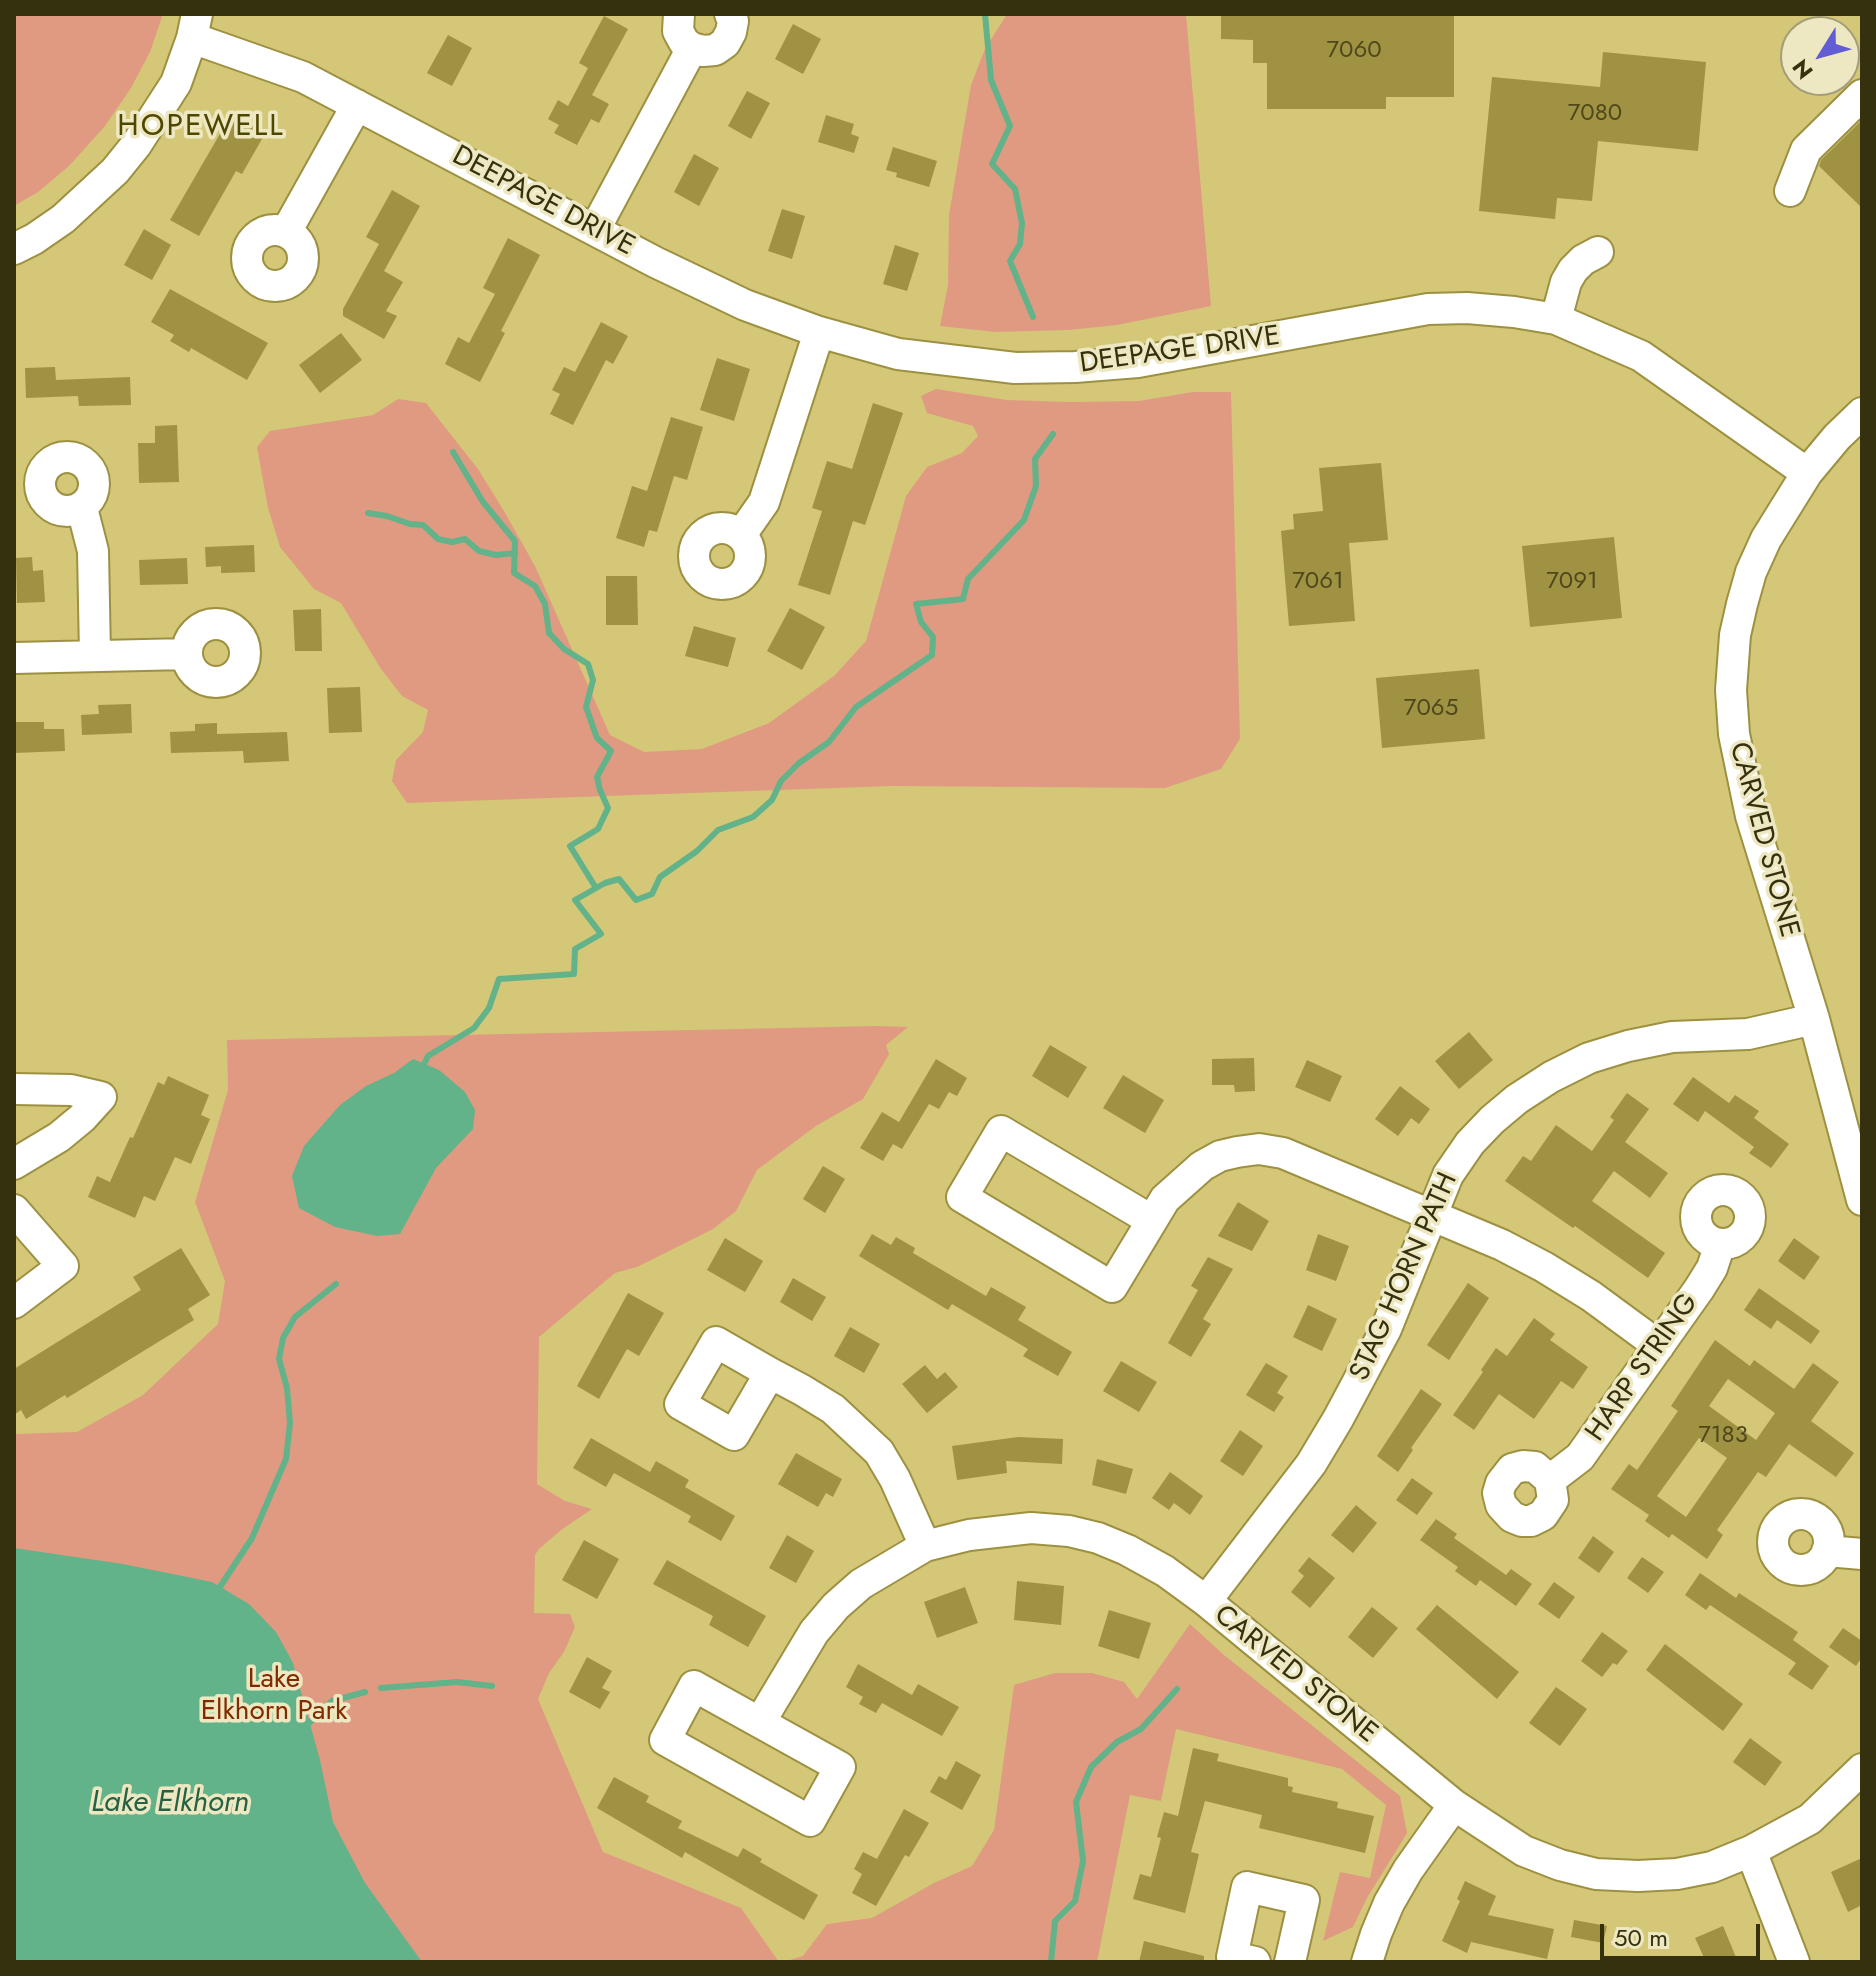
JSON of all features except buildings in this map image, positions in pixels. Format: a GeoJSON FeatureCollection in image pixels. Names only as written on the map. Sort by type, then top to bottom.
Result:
{"type":"FeatureCollection","features":[{"type":"Feature","properties":{"kind":"street"},"geometry":{"type":"LineString","coordinates":[[679,14],[678,31],[684,42],[703,51],[715,50],[725,43],[733,21],[730,14]]}},
{"type":"Feature","properties":{"kind":"street"},"geometry":{"type":"LineString","coordinates":[[14,249],[63,219],[115,171],[136,145],[176,83],[195,26]]}},
{"type":"Feature","properties":{"kind":"street","name":"DEEPAGE DRIVE"},"geometry":{"type":"LineString","coordinates":[[195,26],[303,77],[696,283],[819,332],[898,354],[1015,368],[1075,367],[1138,362],[1428,309],[1491,309],[1556,319],[1641,356],[1807,473]]}},
{"type":"Feature","properties":{"kind":"street"},"geometry":{"type":"LineString","coordinates":[[595,229],[692,48]]}},
{"type":"Feature","properties":{"kind":"street"},"geometry":{"type":"LineString","coordinates":[[1790,191],[1806,150],[1862,95]]}},
{"type":"Feature","properties":{"kind":"street"},"geometry":{"type":"LineString","coordinates":[[286,232],[357,105]]}},
{"type":"Feature","properties":{"kind":"street"},"geometry":{"type":"LineString","coordinates":[[1556,319],[1566,282],[1573,270],[1598,252]]}},
{"type":"Feature","properties":{"kind":"street"},"geometry":{"type":"LineString","coordinates":[[741,535],[764,502],[819,332]]}},
{"type":"Feature","properties":{"kind":"street","name":"CARVED STONE"},"geometry":{"type":"LineString","coordinates":[[1862,413],[1807,473],[1784,507],[1751,572],[1735,635],[1731,690],[1734,734],[1751,816],[1814,1019],[1862,1200]]}},
{"type":"Feature","properties":{"kind":"street"},"geometry":{"type":"LineString","coordinates":[[82,508],[93,551],[95,655]]}},
{"type":"Feature","properties":{"kind":"street"},"geometry":{"type":"LineString","coordinates":[[14,658],[187,654]]}},
{"type":"Feature","properties":{"kind":"street","name":"STAG HORN PATH"},"geometry":{"type":"LineString","coordinates":[[1206,1601],[1311,1464],[1338,1419],[1386,1329],[1448,1175],[1470,1143],[1517,1099],[1589,1058],[1672,1037],[1748,1034],[1814,1019]]}},
{"type":"Feature","properties":{"kind":"street"},"geometry":{"type":"LineString","coordinates":[[14,1089],[71,1090],[101,1097],[59,1137],[14,1164]]}},
{"type":"Feature","properties":{"kind":"street"},"geometry":{"type":"LineString","coordinates":[[1151,1220],[1001,1131],[962,1197],[1112,1287],[1165,1199],[1202,1166],[1220,1156],[1259,1149],[1283,1153],[1544,1267],[1591,1296],[1659,1346]]}},
{"type":"Feature","properties":{"kind":"street"},"geometry":{"type":"LineString","coordinates":[[14,1210],[63,1266],[14,1303]]}},
{"type":"Feature","properties":{"kind":"street","name":"HARP STRING"},"geometry":{"type":"LineString","coordinates":[[1550,1480],[1580,1457],[1699,1289],[1712,1268],[1720,1244]]}},
{"type":"Feature","properties":{"kind":"street"},"geometry":{"type":"LineString","coordinates":[[770,1373],[833,1409],[879,1452],[895,1479],[925,1546]]}},
{"type":"Feature","properties":{"kind":"street","name":"CARVED STONE"},"geometry":{"type":"LineString","coordinates":[[760,1722],[814,1632],[836,1606],[861,1584],[925,1546],[1001,1530],[1031,1528],[1069,1531],[1127,1550],[1165,1571],[1206,1601],[1454,1805],[1524,1851],[1560,1865],[1596,1874],[1638,1876],[1677,1874],[1712,1867],[1751,1851],[1810,1819],[1862,1769]]}},
{"type":"Feature","properties":{"kind":"street"},"geometry":{"type":"LineString","coordinates":[[1827,1551],[1862,1554]]}},
{"type":"Feature","properties":{"kind":"street"},"geometry":{"type":"LineString","coordinates":[[694,1686],[760,1722],[840,1767],[810,1821],[665,1740],[694,1686]]}},
{"type":"Feature","properties":{"kind":"street"},"geometry":{"type":"LineString","coordinates":[[1367,1962],[1389,1903],[1408,1870],[1454,1805]]}},
{"type":"Feature","properties":{"kind":"street"},"geometry":{"type":"LineString","coordinates":[[1751,1851],[1794,1962]]}},
{"type":"Feature","properties":{"kind":"street"},"geometry":{"type":"LineString","coordinates":[[1255,1962],[1232,1957],[1247,1887],[1304,1900],[1296,1961]]}},
{"type":"Feature","properties":{"kind":"green space"},"geometry":{"type":"Polygon","coordinates":[[[14,14],[163,14],[150,52],[131,88],[105,126],[69,166],[38,192],[14,206],[14,14]]]}},
{"type":"Feature","properties":{"kind":"green space"},"geometry":{"type":"Polygon","coordinates":[[[1007,14],[1186,14],[1211,306],[1117,325],[1069,330],[996,332],[940,326],[948,285],[949,215],[971,85],[985,49],[1007,14]]]}},
{"type":"Feature","properties":{"kind":"green space"},"geometry":{"type":"Polygon","coordinates":[[[936,389],[1007,400],[1070,402],[1139,401],[1193,392],[1231,392],[1240,739],[1221,769],[1165,788],[892,786],[407,803],[392,781],[396,760],[423,732],[428,710],[402,696],[381,669],[341,603],[314,589],[280,547],[268,508],[257,447],[270,431],[373,415],[398,399],[426,403],[478,469],[535,566],[610,735],[644,752],[702,749],[769,723],[834,676],[866,641],[906,496],[927,467],[962,453],[978,436],[973,426],[927,413],[921,396],[936,389]]]}},
{"type":"Feature","properties":{"kind":"green space","name":"Lake Elkhorn Park"},"geometry":{"type":"Polygon","coordinates":[[[908,1027],[886,1045],[889,1054],[863,1099],[816,1126],[757,1170],[736,1211],[713,1229],[637,1267],[615,1273],[539,1337],[537,1484],[565,1501],[592,1509],[561,1530],[535,1555],[534,1613],[570,1614],[575,1627],[538,1699],[603,1852],[741,1908],[779,1962],[14,1962],[14,1434],[77,1432],[143,1395],[218,1324],[225,1281],[195,1202],[228,1090],[227,1040],[908,1027]]]}},
{"type":"Feature","properties":{"kind":"green space"},"geometry":{"type":"Polygon","coordinates":[[[1190,1624],[1224,1655],[1400,1796],[1407,1833],[1353,1927],[1323,1941],[1340,1872],[1370,1878],[1386,1805],[1342,1769],[1176,1729],[1161,1801],[1130,1795],[1097,1962],[783,1962],[803,1956],[827,1924],[872,1918],[934,1883],[972,1866],[994,1830],[1014,1685],[1055,1673],[1092,1673],[1124,1682],[1137,1699],[1190,1624]]]}},
{"type":"Feature","properties":{"kind":"water"},"geometry":{"type":"Polygon","coordinates":[[[413,1059],[439,1070],[465,1092],[475,1110],[473,1129],[436,1168],[400,1234],[377,1236],[335,1227],[299,1208],[292,1176],[304,1146],[340,1105],[413,1059]]]}},
{"type":"Feature","properties":{"kind":"water","name":"Lake Elkhorn"},"geometry":{"type":"Polygon","coordinates":[[[14,1548],[123,1564],[212,1582],[249,1604],[276,1632],[293,1663],[320,1760],[333,1822],[365,1883],[422,1962],[14,1962],[14,1548]]]}},
{"type":"Feature","properties":{"kind":"waterway"},"geometry":{"type":"LineString","coordinates":[[985,14],[991,80],[1010,126],[992,164],[1015,189],[1022,223],[1020,244],[1010,261],[1033,317]]}},
{"type":"Feature","properties":{"kind":"waterway"},"geometry":{"type":"LineString","coordinates":[[421,1070],[428,1056],[474,1028],[489,1008],[499,979],[574,974],[575,949],[601,934],[575,900],[605,883],[619,879],[636,900],[652,894],[660,877],[697,851],[718,830],[753,817],[772,800],[781,781],[799,763],[829,742],[856,707],[932,655],[933,637],[921,622],[916,604],[963,599],[968,579],[1024,520],[1036,486],[1035,459],[1053,434]]}},
{"type":"Feature","properties":{"kind":"waterway"},"geometry":{"type":"LineString","coordinates":[[453,452],[483,502],[515,541],[514,573],[535,586],[545,604],[549,633],[564,649],[588,664],[593,680],[586,707],[597,738],[611,751],[597,777],[608,808],[598,829],[570,846],[596,888]]}},
{"type":"Feature","properties":{"kind":"waterway"},"geometry":{"type":"LineString","coordinates":[[368,513],[423,525],[438,539],[452,542],[465,539],[479,551],[496,555],[515,553]]}},
{"type":"Feature","properties":{"kind":"waterway"},"geometry":{"type":"LineString","coordinates":[[216,1593],[252,1538],[286,1459],[290,1423],[287,1388],[279,1359],[283,1338],[295,1317],[336,1284]]}},
{"type":"Feature","properties":{"kind":"waterway"},"geometry":{"type":"LineString","coordinates":[[381,1688],[457,1682],[492,1686]]}},
{"type":"Feature","properties":{"kind":"waterway"},"geometry":{"type":"LineString","coordinates":[[1051,1962],[1055,1921],[1075,1901],[1083,1861],[1076,1802],[1091,1767],[1117,1742],[1141,1729],[1177,1689]]}},
{"type":"Feature","properties":{"kind":"waterway"},"geometry":{"type":"LineString","coordinates":[[305,1727],[332,1701],[365,1692]]}},
{"type":"Feature","properties":{"kind":"district","name":"HOPEWELL"},"geometry":{"type":"Point","coordinates":[201,128]}}]}
